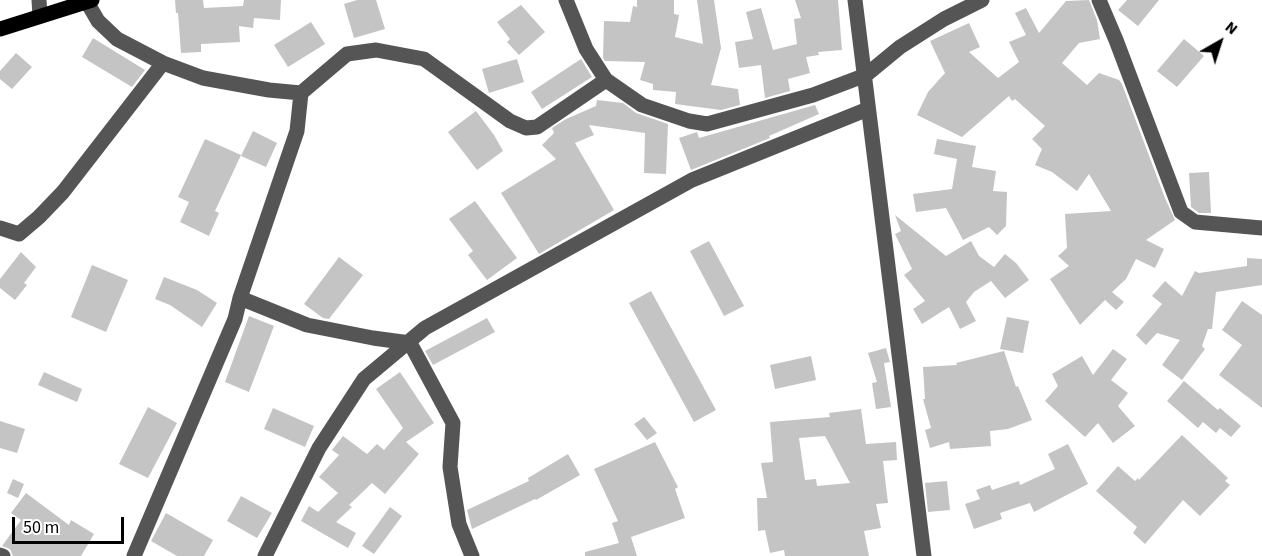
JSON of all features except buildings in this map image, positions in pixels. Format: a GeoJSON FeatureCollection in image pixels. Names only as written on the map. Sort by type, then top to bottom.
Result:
{"type":"FeatureCollection","features":[{"type":"Feature","properties":{"kind":"main road"},"geometry":{"type":"LineString","coordinates":[[0,30],[89,1]]}},
{"type":"Feature","properties":{"kind":"street"},"geometry":{"type":"LineString","coordinates":[[39,0],[40,16]]}},
{"type":"Feature","properties":{"kind":"street"},"geometry":{"type":"LineString","coordinates":[[566,0],[586,49],[606,80],[642,105],[689,121],[707,124],[813,95],[866,75],[900,47],[944,19],[982,0]]}},
{"type":"Feature","properties":{"kind":"street"},"geometry":{"type":"LineString","coordinates":[[855,0],[924,556]]}},
{"type":"Feature","properties":{"kind":"street"},"geometry":{"type":"LineString","coordinates":[[1099,0],[1181,212],[1195,222],[1262,228]]}},
{"type":"Feature","properties":{"kind":"street"},"geometry":{"type":"LineString","coordinates":[[89,1],[98,21],[117,39],[163,63],[203,78],[269,90],[301,93]]}},
{"type":"Feature","properties":{"kind":"street"},"geometry":{"type":"LineString","coordinates":[[134,556],[235,319],[240,298],[297,131],[301,93],[347,54],[376,50],[424,59],[510,121],[526,128],[537,127],[606,80]]}},
{"type":"Feature","properties":{"kind":"street"},"geometry":{"type":"LineString","coordinates":[[0,228],[20,234],[39,217],[63,192],[163,63]]}},
{"type":"Feature","properties":{"kind":"street"},"geometry":{"type":"LineString","coordinates":[[265,556],[319,448],[363,379],[410,343],[425,328],[692,180],[868,109]]}},
{"type":"Feature","properties":{"kind":"street"},"geometry":{"type":"LineString","coordinates":[[240,298],[307,325],[410,343]]}},
{"type":"Feature","properties":{"kind":"street"},"geometry":{"type":"LineString","coordinates":[[410,343],[453,423],[450,467],[459,524],[472,556]]}}]}
